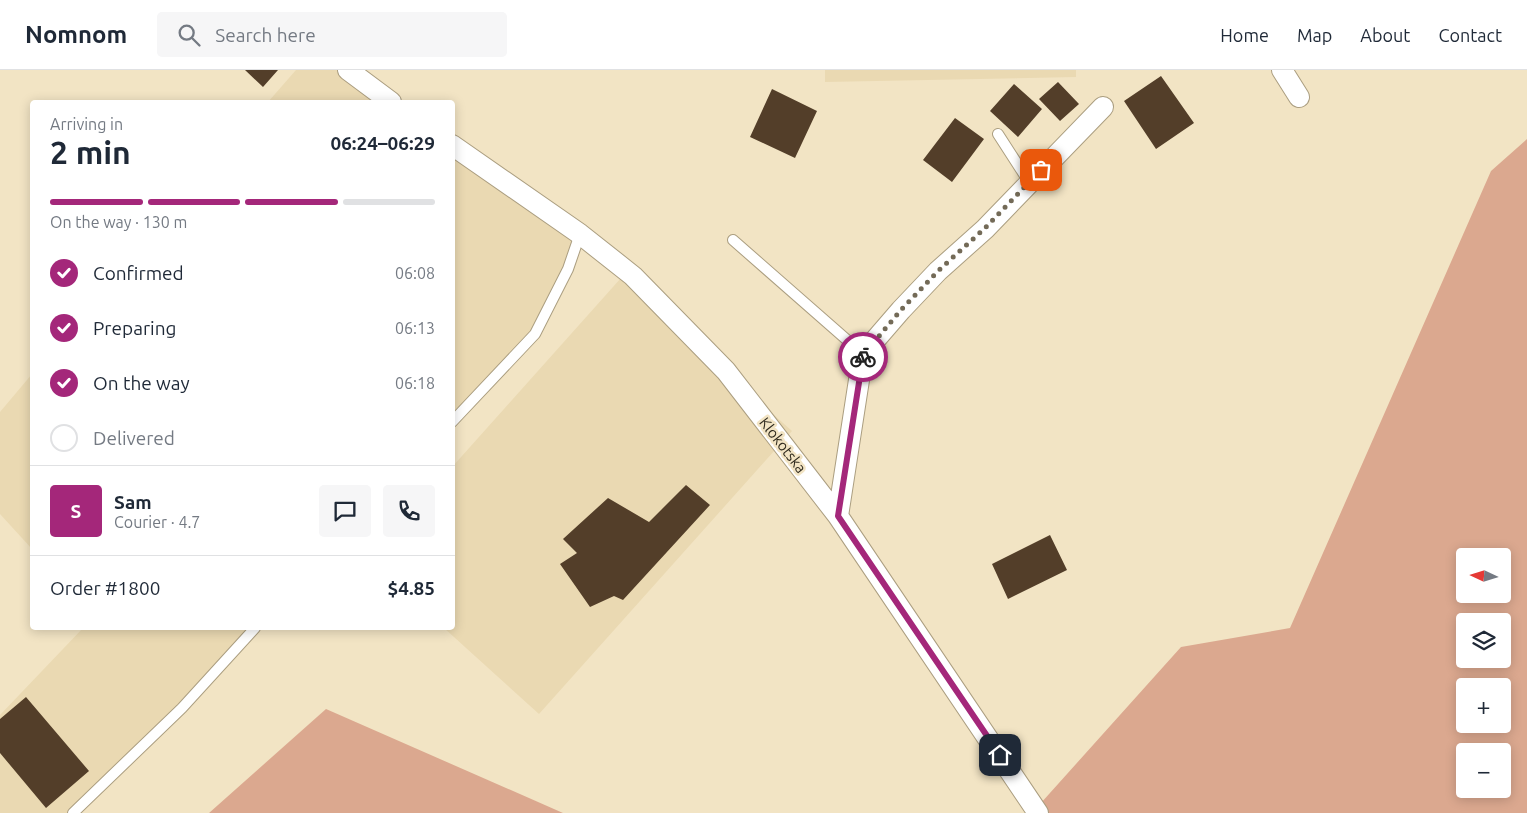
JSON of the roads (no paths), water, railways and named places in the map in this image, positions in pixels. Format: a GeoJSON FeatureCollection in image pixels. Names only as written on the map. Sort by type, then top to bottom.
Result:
{"type":"FeatureCollection","features":[{"type":"Feature","properties":{"kind":"street"},"geometry":{"type":"LineString","coordinates":[[348,70],[388,100]]}},
{"type":"Feature","properties":{"kind":"street"},"geometry":{"type":"LineString","coordinates":[[1282,70],[1299,97]]}},
{"type":"Feature","properties":{"kind":"street"},"geometry":{"type":"LineString","coordinates":[[838,516],[864,354],[907,303],[984,229],[1103,108]]}},
{"type":"Feature","properties":{"kind":"street","name":"Klokotska"},"geometry":{"type":"LineString","coordinates":[[455,147],[580,234],[633,276],[726,371],[838,516],[1038,813]]}},
{"type":"Feature","properties":{"kind":"lane"},"geometry":{"type":"LineString","coordinates":[[998,134],[1029,182]]}},
{"type":"Feature","properties":{"kind":"lane"},"geometry":{"type":"LineString","coordinates":[[455,419],[535,334],[568,269],[580,234]]}},
{"type":"Feature","properties":{"kind":"lane"},"geometry":{"type":"LineString","coordinates":[[733,240],[864,354]]}},
{"type":"Feature","properties":{"kind":"lane"},"geometry":{"type":"LineString","coordinates":[[73,813],[182,708],[253,630]]}}]}
